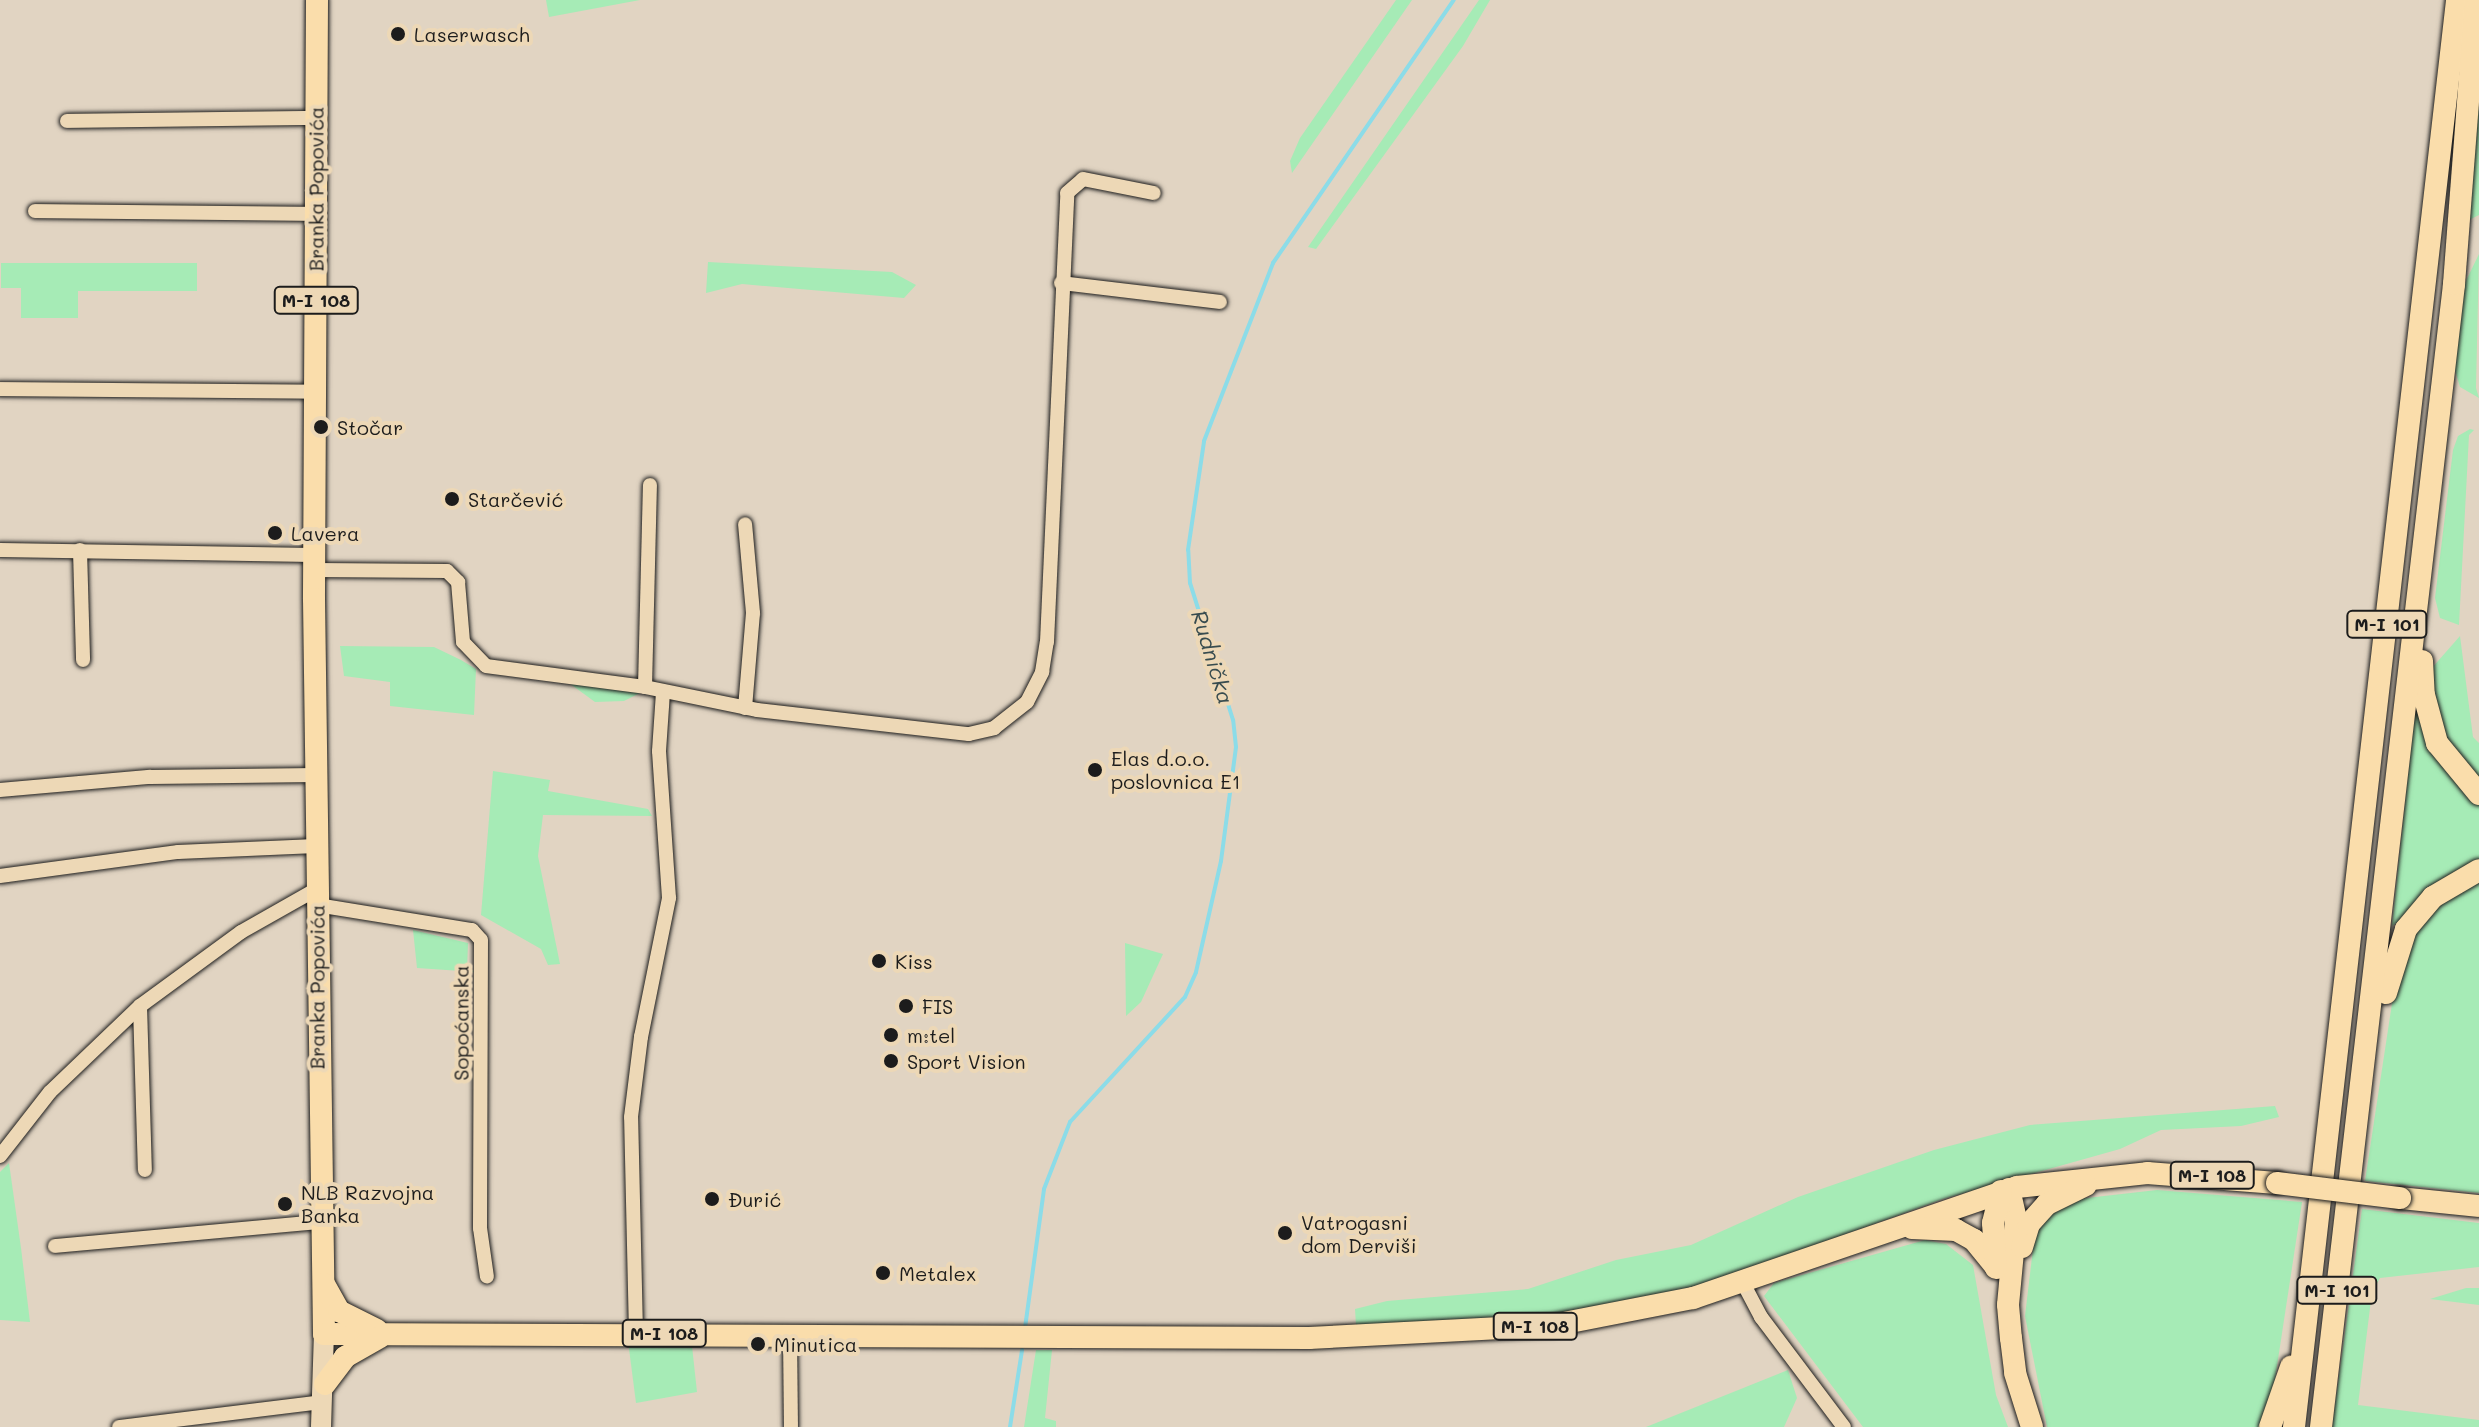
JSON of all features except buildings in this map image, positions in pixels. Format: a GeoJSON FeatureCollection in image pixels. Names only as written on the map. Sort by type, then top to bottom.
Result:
{"type":"FeatureCollection","features":[{"type":"Feature","properties":{"kind":"main road","name":"Branka Popovića"},"geometry":{"type":"LineString","coordinates":[[317,0],[314,563],[320,1222],[324,1334],[321,1427]]}},
{"type":"Feature","properties":{"kind":"main road","name":"M-I 101"},"geometry":{"type":"LineString","coordinates":[[2294,1427],[2457,0]]}},
{"type":"Feature","properties":{"kind":"main road","name":"M-I 101"},"geometry":{"type":"LineString","coordinates":[[2321,1427],[2454,284],[2476,0]]}},
{"type":"Feature","properties":{"kind":"main road"},"geometry":{"type":"LineString","coordinates":[[2414,624],[2430,724],[2453,768],[2479,794]]}},
{"type":"Feature","properties":{"kind":"main road"},"geometry":{"type":"LineString","coordinates":[[2354,1153],[2367,1133],[2398,944],[2433,897],[2479,870]]}},
{"type":"Feature","properties":{"kind":"main road","name":"M-I 108"},"geometry":{"type":"LineString","coordinates":[[324,1334],[1309,1338],[1554,1325],[1645,1311],[1742,1281],[2005,1190],[2124,1175],[2189,1173],[2479,1206]]}},
{"type":"Feature","properties":{"kind":"main road"},"geometry":{"type":"LineString","coordinates":[[2009,1299],[2017,1281],[2029,1224],[2047,1204],[2074,1189],[2124,1175]]}},
{"type":"Feature","properties":{"kind":"main road"},"geometry":{"type":"LineString","coordinates":[[1995,1266],[1993,1223],[2005,1190]]}},
{"type":"Feature","properties":{"kind":"main road"},"geometry":{"type":"LineString","coordinates":[[2005,1190],[2016,1220],[2009,1299],[2015,1373],[2032,1427]]}},
{"type":"Feature","properties":{"kind":"main road"},"geometry":{"type":"LineString","coordinates":[[1850,1242],[1923,1226],[1956,1230],[1974,1240],[1995,1266],[2009,1299]]}},
{"type":"Feature","properties":{"kind":"main road"},"geometry":{"type":"LineString","coordinates":[[2270,1427],[2293,1362],[2314,1248]]}},
{"type":"Feature","properties":{"kind":"main road"},"geometry":{"type":"LineString","coordinates":[[323,1283],[339,1311],[390,1334]]}},
{"type":"Feature","properties":{"kind":"main road"},"geometry":{"type":"LineString","coordinates":[[323,1393],[345,1357],[390,1334]]}},
{"type":"Feature","properties":{"kind":"street"},"geometry":{"type":"LineString","coordinates":[[67,121],[317,118]]}},
{"type":"Feature","properties":{"kind":"street"},"geometry":{"type":"LineString","coordinates":[[0,550],[80,550],[447,571],[458,582],[463,642],[478,663],[645,687],[745,708],[969,734],[994,728],[1027,702],[1042,672],[1047,642],[1064,207],[1075,183],[1091,180],[1154,193]]}},
{"type":"Feature","properties":{"kind":"street"},"geometry":{"type":"LineString","coordinates":[[35,211],[317,214]]}},
{"type":"Feature","properties":{"kind":"street"},"geometry":{"type":"LineString","coordinates":[[1061,283],[1220,302]]}},
{"type":"Feature","properties":{"kind":"street"},"geometry":{"type":"LineString","coordinates":[[0,389],[315,392]]}},
{"type":"Feature","properties":{"kind":"street"},"geometry":{"type":"LineString","coordinates":[[645,687],[650,485]]}},
{"type":"Feature","properties":{"kind":"street"},"geometry":{"type":"LineString","coordinates":[[745,524],[753,613],[745,708]]}},
{"type":"Feature","properties":{"kind":"street"},"geometry":{"type":"LineString","coordinates":[[80,550],[83,660]]}},
{"type":"Feature","properties":{"kind":"street"},"geometry":{"type":"LineString","coordinates":[[636,1333],[631,1117],[641,1037],[669,898],[659,751],[663,693]]}},
{"type":"Feature","properties":{"kind":"street"},"geometry":{"type":"LineString","coordinates":[[0,790],[150,777],[316,775]]}},
{"type":"Feature","properties":{"kind":"street"},"geometry":{"type":"LineString","coordinates":[[0,876],[178,852],[316,846]]}},
{"type":"Feature","properties":{"kind":"street"},"geometry":{"type":"LineString","coordinates":[[0,1156],[50,1092],[140,1006],[241,932],[317,897]]}},
{"type":"Feature","properties":{"kind":"street","name":"Sopoćanska"},"geometry":{"type":"LineString","coordinates":[[317,897],[472,930],[481,940],[480,1240],[487,1277]]}},
{"type":"Feature","properties":{"kind":"street"},"geometry":{"type":"LineString","coordinates":[[140,1006],[145,1170]]}},
{"type":"Feature","properties":{"kind":"street"},"geometry":{"type":"LineString","coordinates":[[55,1246],[320,1222]]}},
{"type":"Feature","properties":{"kind":"street"},"geometry":{"type":"LineString","coordinates":[[1742,1281],[1759,1314],[1844,1427]]}},
{"type":"Feature","properties":{"kind":"street"},"geometry":{"type":"LineString","coordinates":[[790,1334],[791,1427]]}},
{"type":"Feature","properties":{"kind":"street"},"geometry":{"type":"LineString","coordinates":[[119,1427],[323,1393]]}},
{"type":"Feature","properties":{"kind":"green space"},"geometry":{"type":"Polygon","coordinates":[[[546,0],[640,0],[549,17],[546,0]]]}},
{"type":"Feature","properties":{"kind":"green space"},"geometry":{"type":"Polygon","coordinates":[[[1396,0],[1412,0],[1292,173],[1290,161],[1300,138],[1396,0]]]}},
{"type":"Feature","properties":{"kind":"green space"},"geometry":{"type":"Polygon","coordinates":[[[1479,0],[1490,0],[1463,46],[1316,249],[1308,247],[1479,0]]]}},
{"type":"Feature","properties":{"kind":"green space"},"geometry":{"type":"Polygon","coordinates":[[[2479,94],[2479,215],[2467,221],[2479,94]]]}},
{"type":"Feature","properties":{"kind":"green space"},"geometry":{"type":"Polygon","coordinates":[[[2479,254],[2476,388],[2479,398],[2460,387],[2454,367],[2462,289],[2479,254]]]}},
{"type":"Feature","properties":{"kind":"green space"},"geometry":{"type":"Polygon","coordinates":[[[708,262],[892,272],[916,285],[904,298],[742,284],[706,293],[708,262]]]}},
{"type":"Feature","properties":{"kind":"green space"},"geometry":{"type":"Polygon","coordinates":[[[1,263],[197,263],[197,291],[78,291],[78,318],[21,318],[21,288],[1,288],[1,263]]]}},
{"type":"Feature","properties":{"kind":"green space"},"geometry":{"type":"Polygon","coordinates":[[[2474,430],[2469,435],[2459,625],[2440,618],[2435,598],[2453,450],[2458,436],[2474,430]]]}},
{"type":"Feature","properties":{"kind":"green space"},"geometry":{"type":"Polygon","coordinates":[[[2460,636],[2473,737],[2479,743],[2479,786],[2440,738],[2431,669],[2460,636]]]}},
{"type":"Feature","properties":{"kind":"green space"},"geometry":{"type":"Polygon","coordinates":[[[340,646],[434,647],[461,660],[476,669],[474,715],[390,706],[390,682],[344,676],[340,646]]]}},
{"type":"Feature","properties":{"kind":"green space"},"geometry":{"type":"Polygon","coordinates":[[[569,683],[644,691],[624,701],[595,702],[569,683]]]}},
{"type":"Feature","properties":{"kind":"green space"},"geometry":{"type":"Polygon","coordinates":[[[2416,700],[2479,802],[2479,864],[2392,926],[2416,700]]]}},
{"type":"Feature","properties":{"kind":"green space"},"geometry":{"type":"Polygon","coordinates":[[[493,771],[550,780],[548,791],[648,809],[652,816],[543,815],[538,856],[560,964],[548,965],[541,949],[481,915],[493,771]]]}},
{"type":"Feature","properties":{"kind":"green space"},"geometry":{"type":"Polygon","coordinates":[[[2479,879],[2479,1193],[2365,1181],[2398,964],[2423,916],[2479,879]]]}},
{"type":"Feature","properties":{"kind":"green space"},"geometry":{"type":"Polygon","coordinates":[[[413,930],[468,943],[467,969],[476,972],[417,968],[413,930]]]}},
{"type":"Feature","properties":{"kind":"green space"},"geometry":{"type":"Polygon","coordinates":[[[1125,943],[1163,954],[1141,1002],[1126,1016],[1125,943]]]}},
{"type":"Feature","properties":{"kind":"green space"},"geometry":{"type":"Polygon","coordinates":[[[2275,1106],[2279,1117],[2241,1126],[2161,1130],[2120,1149],[1943,1199],[1700,1287],[1551,1316],[1356,1325],[1355,1309],[1387,1301],[1528,1289],[1616,1260],[1691,1245],[1798,1197],[1934,1150],[2030,1125],[2275,1106]]]}},
{"type":"Feature","properties":{"kind":"green space"},"geometry":{"type":"Polygon","coordinates":[[[9,1163],[30,1322],[0,1320],[0,1172],[9,1163]]]}},
{"type":"Feature","properties":{"kind":"green space"},"geometry":{"type":"Polygon","coordinates":[[[2157,1190],[2302,1202],[2270,1412],[2262,1427],[2047,1427],[2025,1316],[2035,1232],[2040,1221],[2069,1200],[2157,1190]]]}},
{"type":"Feature","properties":{"kind":"green space"},"geometry":{"type":"Polygon","coordinates":[[[2362,1209],[2479,1223],[2479,1267],[2380,1278],[2372,1292],[2358,1405],[2479,1420],[2479,1427],[2332,1427],[2362,1209]]]}},
{"type":"Feature","properties":{"kind":"green space"},"geometry":{"type":"Polygon","coordinates":[[[1925,1240],[1946,1244],[1973,1265],[1996,1395],[2008,1427],[1863,1427],[1764,1296],[1774,1283],[1925,1240]]]}},
{"type":"Feature","properties":{"kind":"green space"},"geometry":{"type":"Polygon","coordinates":[[[2466,1288],[2479,1288],[2479,1305],[2430,1299],[2466,1288]]]}},
{"type":"Feature","properties":{"kind":"green space"},"geometry":{"type":"Polygon","coordinates":[[[628,1341],[692,1346],[697,1392],[636,1403],[628,1341]]]}},
{"type":"Feature","properties":{"kind":"green space"},"geometry":{"type":"Polygon","coordinates":[[[1036,1350],[1052,1350],[1045,1418],[1056,1421],[1056,1427],[1024,1427],[1036,1350]]]}},
{"type":"Feature","properties":{"kind":"green space"},"geometry":{"type":"Polygon","coordinates":[[[1788,1370],[1797,1398],[1784,1427],[1646,1427],[1788,1370]]]}},
{"type":"Feature","properties":{"kind":"waterway","name":"Rudnička"},"geometry":{"type":"LineString","coordinates":[[1025,1328],[1044,1189],[1070,1122],[1185,997],[1196,972],[1221,861],[1236,747],[1233,720],[1190,583],[1188,550],[1204,441],[1273,263],[1454,0]]}},
{"type":"Feature","properties":{"kind":"waterway","name":"Rudnička"},"geometry":{"type":"LineString","coordinates":[[1010,1427],[1022,1350]]}},
{"type":"Feature","properties":{"kind":"place","name":"Laserwasch"},"geometry":{"type":"Point","coordinates":[398,34]}},
{"type":"Feature","properties":{"kind":"place","name":"Stočar"},"geometry":{"type":"Point","coordinates":[321,427]}},
{"type":"Feature","properties":{"kind":"place","name":"Starčević"},"geometry":{"type":"Point","coordinates":[452,499]}},
{"type":"Feature","properties":{"kind":"place","name":"Lavera"},"geometry":{"type":"Point","coordinates":[275,533]}},
{"type":"Feature","properties":{"kind":"place","name":"Elas d.o.o. poslovnica E1"},"geometry":{"type":"Point","coordinates":[1095,770]}},
{"type":"Feature","properties":{"kind":"place","name":"Kiss"},"geometry":{"type":"Point","coordinates":[879,961]}},
{"type":"Feature","properties":{"kind":"place","name":"FIS"},"geometry":{"type":"Point","coordinates":[906,1006]}},
{"type":"Feature","properties":{"kind":"place","name":"m:tel"},"geometry":{"type":"Point","coordinates":[891,1035]}},
{"type":"Feature","properties":{"kind":"place","name":"Sport Vision"},"geometry":{"type":"Point","coordinates":[891,1061]}},
{"type":"Feature","properties":{"kind":"place","name":"Đurić"},"geometry":{"type":"Point","coordinates":[712,1199]}},
{"type":"Feature","properties":{"kind":"place","name":"NLB Razvojna Banka"},"geometry":{"type":"Point","coordinates":[285,1204]}},
{"type":"Feature","properties":{"kind":"place","name":"Vatrogasni dom Derviši"},"geometry":{"type":"Point","coordinates":[1285,1233]}},
{"type":"Feature","properties":{"kind":"place","name":"Metalex"},"geometry":{"type":"Point","coordinates":[883,1273]}},
{"type":"Feature","properties":{"kind":"place","name":"Minutica"},"geometry":{"type":"Point","coordinates":[758,1344]}}]}
